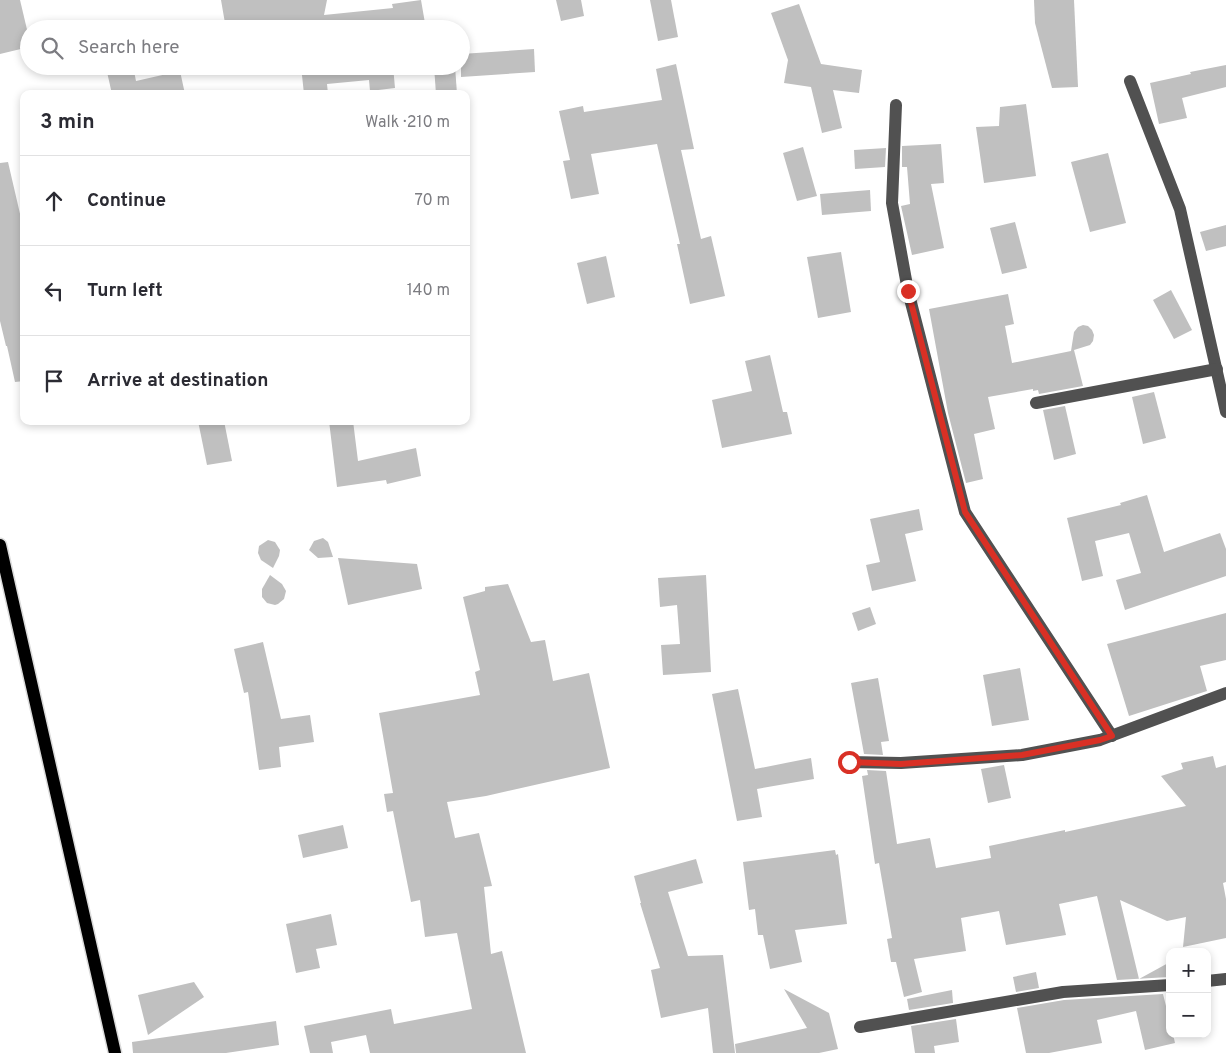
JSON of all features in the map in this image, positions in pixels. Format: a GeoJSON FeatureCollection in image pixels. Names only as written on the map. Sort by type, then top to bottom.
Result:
{"type":"FeatureCollection","features":[{"type":"Feature","properties":{"kind":"main road"},"geometry":{"type":"LineString","coordinates":[[0,545],[115,1053]]}},
{"type":"Feature","properties":{"kind":"street"},"geometry":{"type":"LineString","coordinates":[[1130,80],[1180,209],[1226,412]]}},
{"type":"Feature","properties":{"kind":"street"},"geometry":{"type":"LineString","coordinates":[[896,106],[892,203],[908,291],[965,512],[1112,736]]}},
{"type":"Feature","properties":{"kind":"street"},"geometry":{"type":"LineString","coordinates":[[1036,403],[1216,368]]}},
{"type":"Feature","properties":{"kind":"street"},"geometry":{"type":"LineString","coordinates":[[849,762],[901,764],[1022,755],[1100,740],[1226,693]]}},
{"type":"Feature","properties":{"kind":"street"},"geometry":{"type":"LineString","coordinates":[[1211,981],[1226,979]]}},
{"type":"Feature","properties":{"kind":"street"},"geometry":{"type":"LineString","coordinates":[[860,1027],[1063,992],[1166,984]]}},
{"type":"Feature","properties":{"kind":"building"},"geometry":{"type":"Polygon","coordinates":[[[0,0],[20,0],[25,20],[20,20],[20,49],[0,54],[0,0]]]}},
{"type":"Feature","properties":{"kind":"building"},"geometry":{"type":"Polygon","coordinates":[[[221,0],[327,0],[324,15],[393,8],[392,4],[421,0],[424,20],[224,20],[221,0]]]}},
{"type":"Feature","properties":{"kind":"building"},"geometry":{"type":"Polygon","coordinates":[[[556,0],[581,0],[584,16],[561,21],[556,0]]]}},
{"type":"Feature","properties":{"kind":"building"},"geometry":{"type":"Polygon","coordinates":[[[650,0],[671,0],[678,37],[658,41],[650,0]]]}},
{"type":"Feature","properties":{"kind":"building"},"geometry":{"type":"Polygon","coordinates":[[[1034,0],[1074,0],[1078,87],[1052,88],[1035,23],[1034,0]]]}},
{"type":"Feature","properties":{"kind":"building"},"geometry":{"type":"Polygon","coordinates":[[[799,4],[821,64],[862,70],[859,93],[833,90],[842,128],[822,133],[811,87],[784,83],[788,60],[771,13],[799,4]]]}},
{"type":"Feature","properties":{"kind":"building"},"geometry":{"type":"Polygon","coordinates":[[[534,49],[535,72],[461,77],[461,75],[470,75],[470,53],[534,49]]]}},
{"type":"Feature","properties":{"kind":"building"},"geometry":{"type":"Polygon","coordinates":[[[676,64],[694,149],[681,150],[701,239],[711,236],[725,296],[690,304],[677,244],[680,244],[657,144],[591,154],[599,194],[571,199],[563,161],[570,160],[559,111],[583,106],[584,112],[662,100],[656,69],[676,64]]]}},
{"type":"Feature","properties":{"kind":"building"},"geometry":{"type":"Polygon","coordinates":[[[1226,65],[1226,87],[1182,98],[1187,118],[1159,124],[1150,83],[1226,65]]]}},
{"type":"Feature","properties":{"kind":"building"},"geometry":{"type":"Polygon","coordinates":[[[108,75],[135,75],[136,81],[162,75],[181,75],[184,90],[111,90],[108,75]]]}},
{"type":"Feature","properties":{"kind":"building"},"geometry":{"type":"Polygon","coordinates":[[[302,75],[394,75],[395,88],[370,90],[369,80],[327,84],[328,90],[304,90],[302,75]]]}},
{"type":"Feature","properties":{"kind":"building"},"geometry":{"type":"Polygon","coordinates":[[[435,75],[456,75],[457,90],[436,90],[435,75]]]}},
{"type":"Feature","properties":{"kind":"building"},"geometry":{"type":"Polygon","coordinates":[[[1026,104],[1036,176],[984,183],[976,127],[999,126],[1000,107],[1026,104]]]}},
{"type":"Feature","properties":{"kind":"building"},"geometry":{"type":"Polygon","coordinates":[[[941,144],[944,183],[931,184],[944,248],[912,255],[901,206],[910,204],[907,167],[902,167],[902,146],[941,144]]]}},
{"type":"Feature","properties":{"kind":"building"},"geometry":{"type":"Polygon","coordinates":[[[803,147],[817,196],[797,201],[783,153],[803,147]]]}},
{"type":"Feature","properties":{"kind":"building"},"geometry":{"type":"Polygon","coordinates":[[[886,148],[885,167],[855,169],[854,150],[886,148]]]}},
{"type":"Feature","properties":{"kind":"building"},"geometry":{"type":"Polygon","coordinates":[[[1108,153],[1126,223],[1090,232],[1071,162],[1108,153]]]}},
{"type":"Feature","properties":{"kind":"building"},"geometry":{"type":"Polygon","coordinates":[[[8,162],[20,214],[20,381],[15,382],[0,321],[0,163],[8,162]]]}},
{"type":"Feature","properties":{"kind":"building"},"geometry":{"type":"Polygon","coordinates":[[[870,190],[871,211],[822,215],[820,194],[870,190]]]}},
{"type":"Feature","properties":{"kind":"building"},"geometry":{"type":"Polygon","coordinates":[[[1015,222],[1027,268],[1002,274],[990,228],[1015,222]]]}},
{"type":"Feature","properties":{"kind":"building"},"geometry":{"type":"Polygon","coordinates":[[[1226,225],[1226,246],[1206,251],[1200,232],[1226,225]]]}},
{"type":"Feature","properties":{"kind":"building"},"geometry":{"type":"Polygon","coordinates":[[[841,252],[851,312],[818,318],[807,257],[841,252]]]}},
{"type":"Feature","properties":{"kind":"building"},"geometry":{"type":"Polygon","coordinates":[[[606,256],[615,297],[587,304],[577,263],[606,256]]]}},
{"type":"Feature","properties":{"kind":"building"},"geometry":{"type":"Polygon","coordinates":[[[1171,290],[1192,330],[1174,339],[1153,300],[1171,290]]]}},
{"type":"Feature","properties":{"kind":"building"},"geometry":{"type":"Polygon","coordinates":[[[1008,294],[1014,324],[1005,326],[1012,363],[1071,351],[1074,332],[1078,327],[1088,326],[1092,330],[1094,335],[1090,345],[1074,350],[1083,386],[1039,394],[1038,390],[1033,391],[1033,389],[988,397],[995,429],[974,434],[983,479],[966,483],[948,413],[929,309],[1008,294]]]}},
{"type":"Feature","properties":{"kind":"building"},"geometry":{"type":"Polygon","coordinates":[[[770,355],[783,412],[787,412],[792,434],[722,448],[712,400],[752,391],[745,361],[770,355]]]}},
{"type":"Feature","properties":{"kind":"building"},"geometry":{"type":"Polygon","coordinates":[[[1154,392],[1166,438],[1143,444],[1132,397],[1154,392]]]}},
{"type":"Feature","properties":{"kind":"building"},"geometry":{"type":"Polygon","coordinates":[[[1065,406],[1076,454],[1054,460],[1043,410],[1065,406]]]}},
{"type":"Feature","properties":{"kind":"building"},"geometry":{"type":"Polygon","coordinates":[[[199,425],[225,425],[232,461],[207,465],[199,425]]]}},
{"type":"Feature","properties":{"kind":"building"},"geometry":{"type":"Polygon","coordinates":[[[329,425],[354,425],[358,461],[416,448],[421,476],[387,484],[386,480],[337,487],[329,425]]]}},
{"type":"Feature","properties":{"kind":"building"},"geometry":{"type":"Polygon","coordinates":[[[1147,495],[1164,552],[1220,533],[1226,549],[1226,576],[1125,610],[1116,580],[1141,573],[1129,533],[1095,541],[1103,576],[1082,581],[1067,518],[1121,505],[1120,503],[1147,495]]]}},
{"type":"Feature","properties":{"kind":"building"},"geometry":{"type":"Polygon","coordinates":[[[919,509],[923,530],[905,534],[916,581],[872,591],[866,565],[880,562],[870,519],[919,509]]]}},
{"type":"Feature","properties":{"kind":"building"},"geometry":{"type":"Polygon","coordinates":[[[323,538],[328,542],[333,557],[318,558],[309,550],[314,541],[323,538]]]}},
{"type":"Feature","properties":{"kind":"building"},"geometry":{"type":"Polygon","coordinates":[[[268,540],[275,542],[280,550],[273,568],[261,560],[258,553],[259,546],[268,540]]]}},
{"type":"Feature","properties":{"kind":"building"},"geometry":{"type":"Polygon","coordinates":[[[338,558],[417,564],[422,589],[348,605],[338,558]]]}},
{"type":"Feature","properties":{"kind":"building"},"geometry":{"type":"Polygon","coordinates":[[[270,575],[282,584],[286,591],[284,599],[275,605],[267,603],[262,597],[262,589],[270,575]]]}},
{"type":"Feature","properties":{"kind":"building"},"geometry":{"type":"Polygon","coordinates":[[[706,575],[711,672],[663,675],[661,645],[680,644],[677,605],[660,607],[658,578],[706,575]]]}},
{"type":"Feature","properties":{"kind":"building"},"geometry":{"type":"Polygon","coordinates":[[[508,584],[531,642],[545,640],[553,681],[589,673],[610,768],[486,796],[447,802],[455,838],[479,833],[492,886],[484,887],[491,954],[502,951],[526,1053],[370,1053],[366,1035],[331,1042],[333,1053],[310,1053],[304,1026],[391,1009],[394,1024],[472,1009],[457,933],[425,937],[420,900],[411,902],[393,811],[387,812],[384,794],[393,793],[379,713],[480,695],[475,672],[480,670],[463,597],[485,591],[485,587],[508,584]]]}},
{"type":"Feature","properties":{"kind":"building"},"geometry":{"type":"Polygon","coordinates":[[[870,607],[876,624],[858,631],[852,613],[870,607]]]}},
{"type":"Feature","properties":{"kind":"building"},"geometry":{"type":"Polygon","coordinates":[[[1226,613],[1226,660],[1200,666],[1207,691],[1129,716],[1107,644],[1226,613]]]}},
{"type":"Feature","properties":{"kind":"building"},"geometry":{"type":"Polygon","coordinates":[[[263,642],[281,719],[310,715],[314,742],[279,747],[281,767],[259,770],[248,692],[244,693],[234,649],[263,642]]]}},
{"type":"Feature","properties":{"kind":"building"},"geometry":{"type":"Polygon","coordinates":[[[1020,668],[1029,720],[992,726],[983,675],[1020,668]]]}},
{"type":"Feature","properties":{"kind":"building"},"geometry":{"type":"Polygon","coordinates":[[[878,678],[889,741],[881,742],[883,755],[864,754],[851,683],[878,678]]]}},
{"type":"Feature","properties":{"kind":"building"},"geometry":{"type":"Polygon","coordinates":[[[738,689],[755,769],[811,758],[814,779],[757,789],[762,817],[737,821],[712,694],[738,689]]]}},
{"type":"Feature","properties":{"kind":"building"},"geometry":{"type":"Polygon","coordinates":[[[1213,756],[1216,768],[1226,765],[1226,882],[1223,883],[1226,899],[1226,938],[1183,947],[1186,917],[1167,921],[1120,900],[1139,979],[1117,980],[1097,896],[1059,904],[1066,935],[1006,945],[999,911],[961,918],[966,951],[914,959],[922,992],[904,997],[896,962],[891,962],[887,939],[892,938],[879,863],[875,864],[862,776],[868,775],[867,770],[886,771],[897,844],[930,838],[936,868],[991,858],[989,846],[1186,806],[1161,776],[1183,769],[1181,763],[1213,756]]]}},
{"type":"Feature","properties":{"kind":"building"},"geometry":{"type":"Polygon","coordinates":[[[1004,765],[1011,798],[988,803],[981,769],[1004,765]]]}},
{"type":"Feature","properties":{"kind":"building"},"geometry":{"type":"Polygon","coordinates":[[[343,825],[348,848],[303,858],[298,835],[343,825]]]}},
{"type":"Feature","properties":{"kind":"building"},"geometry":{"type":"Polygon","coordinates":[[[835,850],[836,855],[838,854],[847,924],[795,930],[802,962],[770,969],[763,935],[758,935],[755,909],[749,910],[743,862],[835,850]]]}},
{"type":"Feature","properties":{"kind":"building"},"geometry":{"type":"Polygon","coordinates":[[[696,859],[703,883],[668,892],[688,956],[723,955],[735,1053],[713,1053],[708,1008],[661,1018],[651,970],[660,968],[640,903],[634,876],[696,859]]]}},
{"type":"Feature","properties":{"kind":"building"},"geometry":{"type":"Polygon","coordinates":[[[331,914],[337,945],[316,949],[320,968],[296,973],[286,924],[331,914]]]}},
{"type":"Feature","properties":{"kind":"building"},"geometry":{"type":"Polygon","coordinates":[[[1166,964],[1166,977],[1140,979],[1166,964]]]}},
{"type":"Feature","properties":{"kind":"building"},"geometry":{"type":"Polygon","coordinates":[[[1036,972],[1039,988],[1016,992],[1013,977],[1036,972]]]}},
{"type":"Feature","properties":{"kind":"building"},"geometry":{"type":"Polygon","coordinates":[[[194,982],[204,997],[148,1035],[138,995],[194,982]]]}},
{"type":"Feature","properties":{"kind":"building"},"geometry":{"type":"Polygon","coordinates":[[[784,989],[829,1013],[838,1049],[819,1053],[736,1053],[735,1044],[807,1028],[784,989]]]}},
{"type":"Feature","properties":{"kind":"building"},"geometry":{"type":"Polygon","coordinates":[[[952,990],[953,1003],[909,1010],[907,999],[952,990]]]}},
{"type":"Feature","properties":{"kind":"building"},"geometry":{"type":"Polygon","coordinates":[[[1163,994],[1166,1006],[1166,1038],[1174,1038],[1175,1043],[1145,1050],[1136,1011],[1097,1020],[1102,1043],[1049,1053],[1026,1053],[1017,1008],[1064,1000],[1163,994]]]}},
{"type":"Feature","properties":{"kind":"building"},"geometry":{"type":"Polygon","coordinates":[[[956,1019],[959,1042],[934,1046],[935,1053],[915,1053],[911,1026],[956,1019]]]}},
{"type":"Feature","properties":{"kind":"building"},"geometry":{"type":"Polygon","coordinates":[[[276,1021],[279,1045],[226,1053],[133,1053],[132,1042],[276,1021]]]}},
{"type":"Feature","properties":{"kind":"route"},"geometry":{"type":"LineString","coordinates":[[849,762],[901,764],[1022,755],[1112,736],[965,512],[908,291]]}}]}
